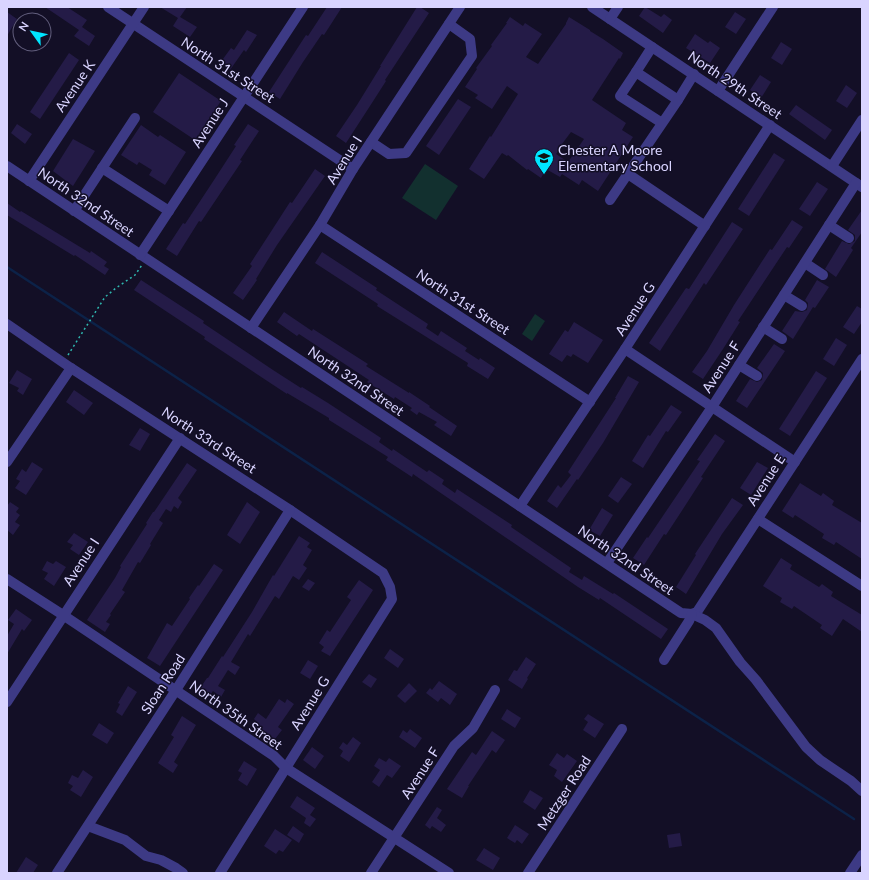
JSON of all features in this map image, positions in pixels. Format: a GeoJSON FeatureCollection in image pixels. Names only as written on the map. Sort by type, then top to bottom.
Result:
{"type":"FeatureCollection","features":[{"type":"Feature","properties":{"kind":"street","name":"North 31st Street"},"geometry":{"type":"LineString","coordinates":[[108,7],[353,169]]}},
{"type":"Feature","properties":{"kind":"street","name":"Avenue K"},"geometry":{"type":"LineString","coordinates":[[29,181],[144,7]]}},
{"type":"Feature","properties":{"kind":"street","name":"Avenue J"},"geometry":{"type":"LineString","coordinates":[[143,257],[169,211],[303,7]]}},
{"type":"Feature","properties":{"kind":"street","name":"Avenue I"},"geometry":{"type":"LineString","coordinates":[[251,328],[320,225],[353,169],[460,7]]}},
{"type":"Feature","properties":{"kind":"street","name":"North 29th Street"},"geometry":{"type":"LineString","coordinates":[[592,7],[859,185]]}},
{"type":"Feature","properties":{"kind":"street"},"geometry":{"type":"LineString","coordinates":[[610,19],[618,7]]}},
{"type":"Feature","properties":{"kind":"street"},"geometry":{"type":"LineString","coordinates":[[718,91],[773,7]]}},
{"type":"Feature","properties":{"kind":"street"},"geometry":{"type":"LineString","coordinates":[[371,142],[389,154],[406,153],[472,56],[470,39],[449,24]]}},
{"type":"Feature","properties":{"kind":"street"},"geometry":{"type":"LineString","coordinates":[[652,47],[620,96],[662,123]]}},
{"type":"Feature","properties":{"kind":"street"},"geometry":{"type":"LineString","coordinates":[[636,72],[678,100]]}},
{"type":"Feature","properties":{"kind":"street"},"geometry":{"type":"LineString","coordinates":[[610,200],[694,74]]}},
{"type":"Feature","properties":{"kind":"street"},"geometry":{"type":"LineString","coordinates":[[74,211],[135,118]]}},
{"type":"Feature","properties":{"kind":"street"},"geometry":{"type":"LineString","coordinates":[[832,166],[862,120]]}},
{"type":"Feature","properties":{"kind":"street","name":"Avenue G"},"geometry":{"type":"LineString","coordinates":[[520,506],[625,350],[770,125]]}},
{"type":"Feature","properties":{"kind":"street","name":"North 32nd Street"},"geometry":{"type":"LineString","coordinates":[[7,166],[681,613],[692,614],[716,628],[740,662],[806,747],[820,760],[851,781],[862,791]]}},
{"type":"Feature","properties":{"kind":"street"},"geometry":{"type":"LineString","coordinates":[[102,168],[169,211]]}},
{"type":"Feature","properties":{"kind":"street"},"geometry":{"type":"LineString","coordinates":[[628,174],[705,226]]}},
{"type":"Feature","properties":{"kind":"street","name":"Avenue F"},"geometry":{"type":"LineString","coordinates":[[607,563],[712,407],[829,225],[859,185]]}},
{"type":"Feature","properties":{"kind":"street","name":"North 31st Street"},"geometry":{"type":"LineString","coordinates":[[320,225],[590,402]]}},
{"type":"Feature","properties":{"kind":"street"},"geometry":{"type":"LineString","coordinates":[[829,225],[849,238]]}},
{"type":"Feature","properties":{"kind":"street"},"geometry":{"type":"LineString","coordinates":[[805,263],[823,276]]}},
{"type":"Feature","properties":{"kind":"street"},"geometry":{"type":"LineString","coordinates":[[784,295],[802,306]]}},
{"type":"Feature","properties":{"kind":"street","name":"North 33rd Street"},"geometry":{"type":"LineString","coordinates":[[7,324],[383,573],[390,587]]}},
{"type":"Feature","properties":{"kind":"street"},"geometry":{"type":"LineString","coordinates":[[764,327],[782,339]]}},
{"type":"Feature","properties":{"kind":"street"},"geometry":{"type":"LineString","coordinates":[[625,350],[795,462]]}},
{"type":"Feature","properties":{"kind":"street","name":"Avenue E"},"geometry":{"type":"LineString","coordinates":[[664,660],[692,614],[697,612],[862,359]]}},
{"type":"Feature","properties":{"kind":"street"},"geometry":{"type":"LineString","coordinates":[[7,462],[67,365]]}},
{"type":"Feature","properties":{"kind":"street"},"geometry":{"type":"LineString","coordinates":[[739,365],[757,376]]}},
{"type":"Feature","properties":{"kind":"street","name":"Avenue I"},"geometry":{"type":"LineString","coordinates":[[7,702],[180,438]]}},
{"type":"Feature","properties":{"kind":"street","name":"Sloan Road"},"geometry":{"type":"LineString","coordinates":[[57,873],[176,690],[290,510]]}},
{"type":"Feature","properties":{"kind":"street"},"geometry":{"type":"LineString","coordinates":[[758,519],[862,586]]}},
{"type":"Feature","properties":{"kind":"street","name":"North 35th Street"},"geometry":{"type":"LineString","coordinates":[[7,579],[274,756],[286,768],[449,873]]}},
{"type":"Feature","properties":{"kind":"street","name":"Avenue G"},"geometry":{"type":"LineString","coordinates":[[220,873],[392,599],[390,587]]}},
{"type":"Feature","properties":{"kind":"street","name":"Avenue F"},"geometry":{"type":"LineString","coordinates":[[371,873],[454,746],[472,728],[495,690]]}},
{"type":"Feature","properties":{"kind":"street","name":"Metzger Road"},"geometry":{"type":"LineString","coordinates":[[528,873],[622,728]]}},
{"type":"Feature","properties":{"kind":"street"},"geometry":{"type":"LineString","coordinates":[[88,826],[125,840],[146,856],[161,860],[183,873]]}},
{"type":"Feature","properties":{"kind":"street"},"geometry":{"type":"LineString","coordinates":[[850,873],[861,860]]}},
{"type":"Feature","properties":{"kind":"path"},"geometry":{"type":"LineString","coordinates":[[67,365],[78,339],[100,305],[116,288],[135,275],[143,257]]}},
{"type":"Feature","properties":{"kind":"green space"},"geometry":{"type":"Polygon","coordinates":[[[425,164],[458,186],[436,220],[402,198],[425,164]]]}},
{"type":"Feature","properties":{"kind":"green space"},"geometry":{"type":"Polygon","coordinates":[[[535,314],[545,321],[532,341],[522,334],[535,314]]]}},
{"type":"Feature","properties":{"kind":"building"},"geometry":{"type":"Polygon","coordinates":[[[45,7],[67,7],[87,20],[82,27],[95,36],[89,46],[74,36],[79,30],[45,7]]]}},
{"type":"Feature","properties":{"kind":"building"},"geometry":{"type":"Polygon","coordinates":[[[160,7],[187,7],[180,17],[197,27],[190,37],[173,26],[178,18],[160,7]]]}},
{"type":"Feature","properties":{"kind":"building"},"geometry":{"type":"Polygon","coordinates":[[[327,7],[342,7],[324,35],[322,34],[303,62],[280,99],[269,92],[306,35],[308,36],[327,7]]]}},
{"type":"Feature","properties":{"kind":"building"},"geometry":{"type":"Polygon","coordinates":[[[417,7],[420,7],[429,13],[346,143],[336,136],[357,105],[417,7]]]}},
{"type":"Feature","properties":{"kind":"building"},"geometry":{"type":"Polygon","coordinates":[[[645,7],[661,17],[664,14],[672,20],[663,33],[639,16],[645,7]]]}},
{"type":"Feature","properties":{"kind":"building"},"geometry":{"type":"Polygon","coordinates":[[[7,12],[12,16],[12,28],[7,36],[7,12]]]}},
{"type":"Feature","properties":{"kind":"building"},"geometry":{"type":"Polygon","coordinates":[[[735,12],[746,19],[736,34],[725,27],[735,12]]]}},
{"type":"Feature","properties":{"kind":"building"},"geometry":{"type":"Polygon","coordinates":[[[510,17],[523,26],[525,23],[542,34],[526,57],[538,64],[566,24],[569,17],[623,53],[592,100],[626,123],[622,130],[633,137],[598,191],[582,180],[579,185],[562,174],[560,177],[546,169],[541,178],[528,169],[527,170],[508,155],[507,156],[502,153],[484,179],[469,169],[518,94],[507,86],[492,109],[475,98],[478,95],[465,87],[510,17]],[[571,132],[556,154],[568,162],[584,139],[571,132]]]}},
{"type":"Feature","properties":{"kind":"building"},"geometry":{"type":"Polygon","coordinates":[[[247,30],[257,35],[246,52],[244,50],[230,70],[220,63],[231,48],[234,50],[247,30]]]}},
{"type":"Feature","properties":{"kind":"building"},"geometry":{"type":"Polygon","coordinates":[[[695,34],[708,43],[710,41],[720,48],[710,63],[686,48],[695,34]]]}},
{"type":"Feature","properties":{"kind":"building"},"geometry":{"type":"Polygon","coordinates":[[[781,42],[792,49],[782,65],[771,58],[781,42]]]}},
{"type":"Feature","properties":{"kind":"building"},"geometry":{"type":"Polygon","coordinates":[[[69,53],[79,60],[40,119],[30,112],[69,53]]]}},
{"type":"Feature","properties":{"kind":"building"},"geometry":{"type":"Polygon","coordinates":[[[179,73],[221,101],[195,140],[153,112],[179,73]]]}},
{"type":"Feature","properties":{"kind":"building"},"geometry":{"type":"Polygon","coordinates":[[[760,75],[771,82],[761,98],[750,90],[760,75]]]}},
{"type":"Feature","properties":{"kind":"building"},"geometry":{"type":"Polygon","coordinates":[[[846,85],[857,93],[847,108],[836,101],[846,85]]]}},
{"type":"Feature","properties":{"kind":"building"},"geometry":{"type":"Polygon","coordinates":[[[458,99],[471,107],[439,155],[426,146],[458,99]]]}},
{"type":"Feature","properties":{"kind":"building"},"geometry":{"type":"Polygon","coordinates":[[[796,105],[832,130],[825,140],[789,114],[796,105]]]}},
{"type":"Feature","properties":{"kind":"building"},"geometry":{"type":"Polygon","coordinates":[[[17,124],[32,134],[25,144],[11,133],[17,124]]]}},
{"type":"Feature","properties":{"kind":"building"},"geometry":{"type":"Polygon","coordinates":[[[248,124],[259,131],[240,160],[242,161],[201,222],[199,221],[177,256],[166,249],[183,223],[185,224],[214,180],[248,124]]]}},
{"type":"Feature","properties":{"kind":"building"},"geometry":{"type":"Polygon","coordinates":[[[141,125],[158,137],[160,135],[186,152],[165,185],[149,175],[152,170],[139,162],[137,165],[121,155],[141,125]]]}},
{"type":"Feature","properties":{"kind":"building"},"geometry":{"type":"Polygon","coordinates":[[[73,139],[95,151],[73,186],[53,171],[73,139]]]}},
{"type":"Feature","properties":{"kind":"building"},"geometry":{"type":"Polygon","coordinates":[[[774,153],[785,160],[749,216],[738,209],[774,153]]]}},
{"type":"Feature","properties":{"kind":"building"},"geometry":{"type":"Polygon","coordinates":[[[315,169],[325,176],[277,245],[256,279],[257,280],[243,300],[233,293],[252,266],[250,264],[290,202],[292,203],[315,169]]]}},
{"type":"Feature","properties":{"kind":"building"},"geometry":{"type":"Polygon","coordinates":[[[817,182],[828,189],[810,216],[799,209],[817,182]]]}},
{"type":"Feature","properties":{"kind":"building"},"geometry":{"type":"Polygon","coordinates":[[[7,203],[90,253],[91,251],[107,262],[104,266],[109,269],[105,275],[75,255],[74,256],[7,215],[7,203]]]}},
{"type":"Feature","properties":{"kind":"building"},"geometry":{"type":"Polygon","coordinates":[[[862,210],[862,232],[851,248],[853,250],[836,277],[825,269],[842,241],[849,244],[855,241],[855,235],[848,230],[862,210]]]}},
{"type":"Feature","properties":{"kind":"building"},"geometry":{"type":"Polygon","coordinates":[[[792,220],[803,227],[789,248],[787,247],[738,321],[740,322],[703,379],[692,372],[707,351],[734,305],[770,249],[772,250],[792,220]]]}},
{"type":"Feature","properties":{"kind":"building"},"geometry":{"type":"Polygon","coordinates":[[[732,222],[743,229],[706,285],[704,283],[660,351],[649,343],[686,288],[689,289],[732,222]]]}},
{"type":"Feature","properties":{"kind":"building"},"geometry":{"type":"Polygon","coordinates":[[[322,252],[428,324],[426,328],[438,336],[441,331],[467,348],[465,351],[479,360],[480,358],[495,368],[488,379],[467,366],[468,363],[377,306],[378,304],[315,263],[322,252]]]}},
{"type":"Feature","properties":{"kind":"building"},"geometry":{"type":"Polygon","coordinates":[[[141,280],[204,321],[203,323],[273,370],[328,403],[381,438],[379,442],[392,451],[393,449],[427,472],[429,470],[444,480],[442,484],[455,493],[457,489],[512,525],[511,527],[571,568],[569,572],[582,580],[584,576],[613,594],[614,593],[668,629],[661,639],[600,598],[599,600],[578,587],[413,474],[412,477],[386,460],[388,457],[329,420],[329,418],[287,394],[134,290],[141,280]]]}},
{"type":"Feature","properties":{"kind":"building"},"geometry":{"type":"Polygon","coordinates":[[[817,280],[829,287],[815,308],[813,307],[793,339],[782,331],[795,311],[802,312],[807,310],[808,303],[805,300],[817,280]]]}},
{"type":"Feature","properties":{"kind":"building"},"geometry":{"type":"Polygon","coordinates":[[[857,306],[862,309],[862,322],[854,334],[843,327],[857,306]]]}},
{"type":"Feature","properties":{"kind":"building"},"geometry":{"type":"Polygon","coordinates":[[[284,312],[312,331],[313,329],[368,364],[366,366],[409,392],[457,426],[451,436],[434,425],[437,422],[419,412],[417,415],[410,410],[412,408],[395,397],[394,399],[367,382],[369,380],[299,334],[297,336],[277,322],[284,312]]]}},
{"type":"Feature","properties":{"kind":"building"},"geometry":{"type":"Polygon","coordinates":[[[574,322],[603,340],[588,363],[573,354],[571,357],[567,355],[562,362],[549,354],[565,330],[568,332],[574,322]]]}},
{"type":"Feature","properties":{"kind":"building"},"geometry":{"type":"Polygon","coordinates":[[[836,338],[847,345],[834,366],[823,359],[836,338]]]}},
{"type":"Feature","properties":{"kind":"building"},"geometry":{"type":"Polygon","coordinates":[[[774,344],[785,351],[747,408],[736,401],[750,379],[757,382],[762,380],[763,373],[757,368],[774,344]]]}},
{"type":"Feature","properties":{"kind":"building"},"geometry":{"type":"Polygon","coordinates":[[[17,370],[32,379],[23,395],[17,391],[19,388],[9,383],[17,370]]]}},
{"type":"Feature","properties":{"kind":"building"},"geometry":{"type":"Polygon","coordinates":[[[816,371],[827,378],[790,436],[779,429],[816,371]]]}},
{"type":"Feature","properties":{"kind":"building"},"geometry":{"type":"Polygon","coordinates":[[[628,376],[639,382],[603,443],[557,508],[547,501],[558,485],[561,488],[571,475],[568,472],[616,398],[628,376]]]}},
{"type":"Feature","properties":{"kind":"building"},"geometry":{"type":"Polygon","coordinates":[[[74,390],[93,403],[84,415],[66,402],[74,390]]]}},
{"type":"Feature","properties":{"kind":"building"},"geometry":{"type":"Polygon","coordinates":[[[671,405],[682,412],[668,432],[666,431],[643,468],[632,461],[648,435],[650,436],[671,405]]]}},
{"type":"Feature","properties":{"kind":"building"},"geometry":{"type":"Polygon","coordinates":[[[140,428],[150,434],[140,451],[129,445],[140,428]]]}},
{"type":"Feature","properties":{"kind":"building"},"geometry":{"type":"Polygon","coordinates":[[[715,434],[725,441],[701,477],[703,478],[683,509],[666,535],[664,534],[644,565],[633,558],[700,461],[697,460],[715,434]]]}},
{"type":"Feature","properties":{"kind":"building"},"geometry":{"type":"Polygon","coordinates":[[[32,462],[43,469],[26,495],[15,488],[20,481],[16,479],[22,469],[26,472],[32,462]]]}},
{"type":"Feature","properties":{"kind":"building"},"geometry":{"type":"Polygon","coordinates":[[[757,462],[768,468],[751,495],[740,488],[757,462]]]}},
{"type":"Feature","properties":{"kind":"building"},"geometry":{"type":"Polygon","coordinates":[[[187,463],[197,470],[178,498],[182,502],[178,509],[174,506],[171,512],[166,509],[159,520],[163,523],[140,563],[138,562],[122,590],[125,592],[106,622],[110,624],[105,632],[87,620],[115,578],[121,567],[120,566],[153,512],[187,463]]]}},
{"type":"Feature","properties":{"kind":"building"},"geometry":{"type":"Polygon","coordinates":[[[621,477],[632,484],[618,503],[608,496],[621,477]]]}},
{"type":"Feature","properties":{"kind":"building"},"geometry":{"type":"Polygon","coordinates":[[[800,483],[821,496],[823,493],[834,501],[832,505],[862,523],[862,559],[836,542],[834,545],[822,538],[824,534],[795,515],[793,518],[782,511],[800,483]]]}},
{"type":"Feature","properties":{"kind":"building"},"geometry":{"type":"Polygon","coordinates":[[[732,498],[743,505],[722,534],[686,594],[676,587],[696,555],[695,554],[732,498]]]}},
{"type":"Feature","properties":{"kind":"building"},"geometry":{"type":"Polygon","coordinates":[[[10,502],[19,508],[16,512],[20,515],[15,522],[20,525],[13,535],[7,530],[7,506],[10,502]]]}},
{"type":"Feature","properties":{"kind":"building"},"geometry":{"type":"Polygon","coordinates":[[[247,502],[260,512],[240,544],[227,535],[247,502]]]}},
{"type":"Feature","properties":{"kind":"building"},"geometry":{"type":"Polygon","coordinates":[[[602,508],[613,515],[600,536],[589,530],[602,508]]]}},
{"type":"Feature","properties":{"kind":"building"},"geometry":{"type":"Polygon","coordinates":[[[74,533],[88,542],[79,555],[70,549],[73,545],[67,542],[74,533]]]}},
{"type":"Feature","properties":{"kind":"building"},"geometry":{"type":"Polygon","coordinates":[[[299,536],[310,543],[307,547],[312,550],[303,565],[307,568],[299,580],[293,576],[279,599],[275,596],[250,636],[248,634],[231,662],[240,667],[235,675],[228,670],[218,686],[225,690],[221,697],[213,691],[208,698],[198,691],[222,656],[223,657],[252,612],[273,575],[274,576],[299,536]]]}},
{"type":"Feature","properties":{"kind":"building"},"geometry":{"type":"Polygon","coordinates":[[[781,558],[792,565],[790,569],[819,587],[822,584],[833,592],[831,596],[862,615],[862,632],[843,619],[832,636],[820,628],[822,625],[794,606],[792,609],[780,602],[782,598],[763,586],[781,558]]]}},
{"type":"Feature","properties":{"kind":"building"},"geometry":{"type":"Polygon","coordinates":[[[47,561],[53,564],[56,561],[66,567],[54,586],[44,579],[48,573],[42,570],[47,561]]]}},
{"type":"Feature","properties":{"kind":"building"},"geometry":{"type":"Polygon","coordinates":[[[214,564],[223,570],[160,666],[147,658],[167,623],[172,626],[190,599],[189,598],[214,564]]]}},
{"type":"Feature","properties":{"kind":"building"},"geometry":{"type":"Polygon","coordinates":[[[308,579],[315,583],[309,591],[302,587],[308,579]]]}},
{"type":"Feature","properties":{"kind":"building"},"geometry":{"type":"Polygon","coordinates":[[[359,580],[373,590],[330,656],[321,651],[324,647],[319,643],[327,630],[330,632],[351,600],[347,597],[359,580]]]}},
{"type":"Feature","properties":{"kind":"building"},"geometry":{"type":"Polygon","coordinates":[[[16,609],[32,620],[24,631],[22,629],[7,654],[7,636],[14,624],[8,620],[16,609]]]}},
{"type":"Feature","properties":{"kind":"building"},"geometry":{"type":"Polygon","coordinates":[[[390,649],[404,659],[398,668],[384,658],[390,649]]]}},
{"type":"Feature","properties":{"kind":"building"},"geometry":{"type":"Polygon","coordinates":[[[526,657],[536,664],[522,689],[508,680],[514,670],[517,671],[526,657]]]}},
{"type":"Feature","properties":{"kind":"building"},"geometry":{"type":"Polygon","coordinates":[[[308,660],[318,666],[310,679],[300,673],[308,660]]]}},
{"type":"Feature","properties":{"kind":"building"},"geometry":{"type":"Polygon","coordinates":[[[369,674],[377,679],[371,688],[362,682],[369,674]]]}},
{"type":"Feature","properties":{"kind":"building"},"geometry":{"type":"Polygon","coordinates":[[[439,681],[457,694],[450,705],[441,698],[438,702],[426,693],[430,688],[432,690],[439,681]]]}},
{"type":"Feature","properties":{"kind":"building"},"geometry":{"type":"Polygon","coordinates":[[[409,683],[417,691],[405,703],[397,696],[409,683]]]}},
{"type":"Feature","properties":{"kind":"building"},"geometry":{"type":"Polygon","coordinates":[[[128,686],[137,692],[122,716],[116,712],[120,704],[118,703],[128,686]]]}},
{"type":"Feature","properties":{"kind":"building"},"geometry":{"type":"Polygon","coordinates":[[[279,699],[285,703],[287,699],[294,704],[278,727],[282,730],[275,739],[253,727],[257,722],[254,719],[258,713],[266,719],[279,699]]]}},
{"type":"Feature","properties":{"kind":"building"},"geometry":{"type":"Polygon","coordinates":[[[507,709],[521,718],[515,728],[501,719],[507,709]]]}},
{"type":"Feature","properties":{"kind":"building"},"geometry":{"type":"Polygon","coordinates":[[[588,714],[604,724],[595,738],[583,730],[588,722],[584,719],[588,714]]]}},
{"type":"Feature","properties":{"kind":"building"},"geometry":{"type":"Polygon","coordinates":[[[182,716],[196,725],[174,762],[178,765],[173,773],[158,763],[174,737],[171,735],[182,716]]]}},
{"type":"Feature","properties":{"kind":"building"},"geometry":{"type":"Polygon","coordinates":[[[99,723],[114,733],[107,744],[92,735],[99,723]]]}},
{"type":"Feature","properties":{"kind":"building"},"geometry":{"type":"Polygon","coordinates":[[[410,729],[422,738],[415,748],[399,737],[403,730],[407,733],[410,729]]]}},
{"type":"Feature","properties":{"kind":"building"},"geometry":{"type":"Polygon","coordinates":[[[492,731],[505,740],[496,753],[492,750],[468,786],[462,798],[447,789],[472,752],[476,755],[492,731]]]}},
{"type":"Feature","properties":{"kind":"building"},"geometry":{"type":"Polygon","coordinates":[[[353,737],[361,743],[349,762],[340,756],[343,751],[339,748],[343,742],[347,745],[353,737]]]}},
{"type":"Feature","properties":{"kind":"building"},"geometry":{"type":"Polygon","coordinates":[[[312,747],[324,756],[315,769],[303,760],[312,747]]]}},
{"type":"Feature","properties":{"kind":"building"},"geometry":{"type":"Polygon","coordinates":[[[557,753],[564,758],[567,754],[577,761],[562,782],[554,776],[557,770],[549,765],[557,753]]]}},
{"type":"Feature","properties":{"kind":"building"},"geometry":{"type":"Polygon","coordinates":[[[379,758],[386,762],[389,758],[401,766],[392,778],[387,775],[379,787],[372,782],[380,770],[374,766],[379,758]]]}},
{"type":"Feature","properties":{"kind":"building"},"geometry":{"type":"Polygon","coordinates":[[[244,761],[257,769],[247,786],[238,780],[242,773],[238,771],[244,761]]]}},
{"type":"Feature","properties":{"kind":"building"},"geometry":{"type":"Polygon","coordinates":[[[83,770],[93,777],[81,797],[70,790],[73,786],[68,783],[72,775],[78,778],[83,770]]]}},
{"type":"Feature","properties":{"kind":"building"},"geometry":{"type":"Polygon","coordinates":[[[530,790],[543,798],[535,810],[523,802],[530,790]]]}},
{"type":"Feature","properties":{"kind":"building"},"geometry":{"type":"Polygon","coordinates":[[[297,796],[315,808],[310,815],[316,819],[310,827],[304,823],[306,818],[290,807],[297,796]]]}},
{"type":"Feature","properties":{"kind":"building"},"geometry":{"type":"Polygon","coordinates":[[[437,807],[442,810],[437,818],[446,825],[441,832],[432,826],[430,829],[425,825],[437,807]]]}},
{"type":"Feature","properties":{"kind":"building"},"geometry":{"type":"Polygon","coordinates":[[[515,825],[529,834],[522,844],[517,840],[515,843],[507,838],[515,825]]]}},
{"type":"Feature","properties":{"kind":"building"},"geometry":{"type":"Polygon","coordinates":[[[293,826],[304,834],[299,843],[287,835],[293,826]]]}},
{"type":"Feature","properties":{"kind":"building"},"geometry":{"type":"Polygon","coordinates":[[[275,829],[292,840],[283,852],[279,850],[276,854],[264,846],[275,829]]]}},
{"type":"Feature","properties":{"kind":"building"},"geometry":{"type":"Polygon","coordinates":[[[680,833],[682,846],[669,848],[667,835],[680,833]]]}},
{"type":"Feature","properties":{"kind":"building"},"geometry":{"type":"Polygon","coordinates":[[[484,848],[500,858],[493,870],[476,860],[484,848]]]}},
{"type":"Feature","properties":{"kind":"building"},"geometry":{"type":"Polygon","coordinates":[[[26,857],[38,865],[33,873],[16,873],[26,857]]]}},
{"type":"Feature","properties":{"kind":"waterway"},"geometry":{"type":"LineString","coordinates":[[7,267],[854,819]]}},
{"type":"Feature","properties":{"kind":"place","name":"Chester A Moore Elementary School"},"geometry":{"type":"Point","coordinates":[544,175]}}]}
